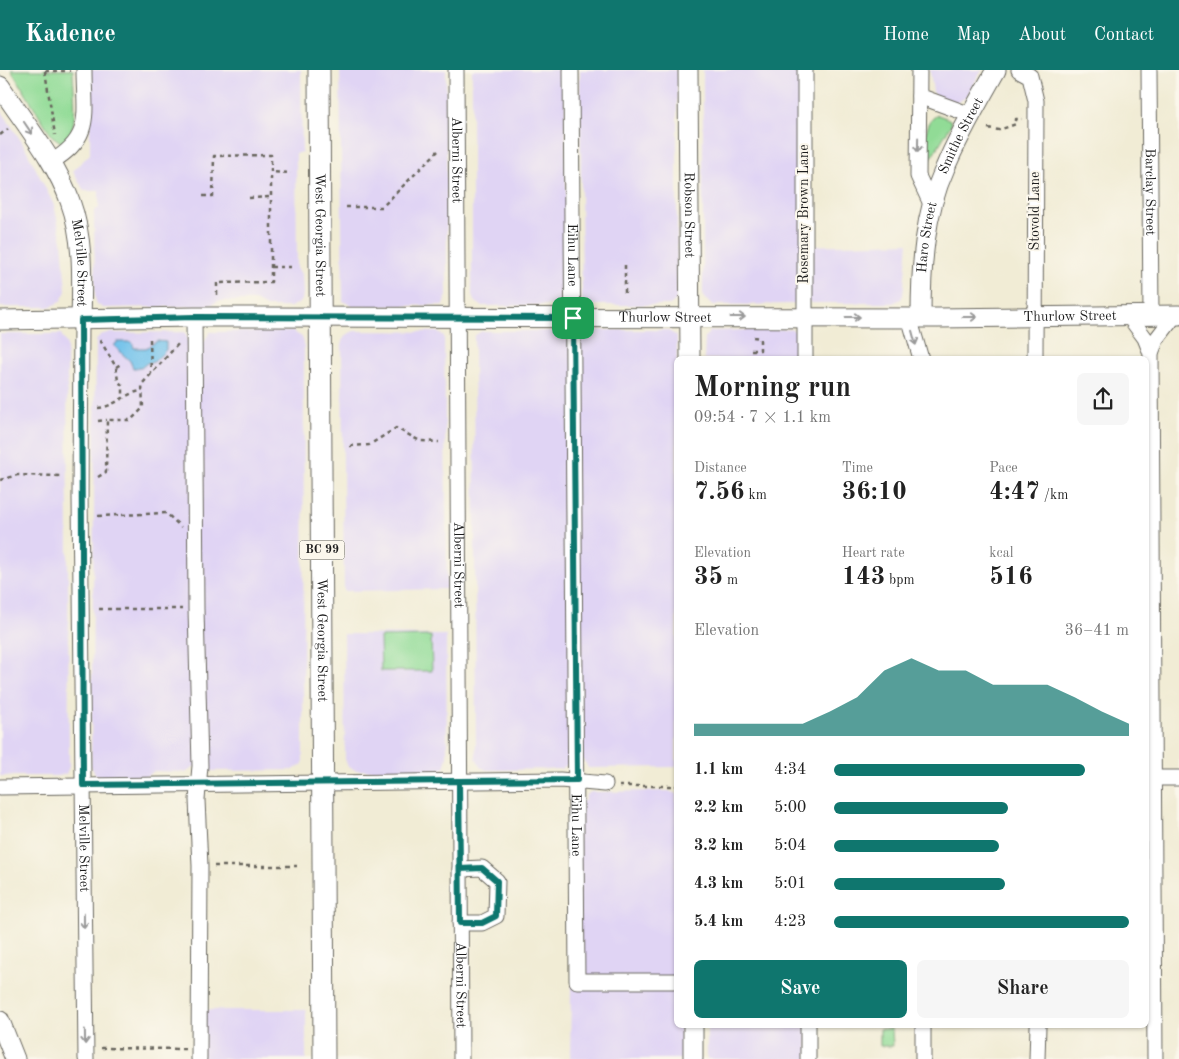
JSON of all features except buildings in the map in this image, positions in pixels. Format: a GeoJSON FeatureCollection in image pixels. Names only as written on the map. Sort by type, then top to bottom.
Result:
{"type":"FeatureCollection","features":[{"type":"Feature","properties":{"kind":"highway","name":"West Georgia Street"},"geometry":{"type":"LineString","coordinates":[[319,70],[324,1059]]}},
{"type":"Feature","properties":{"kind":"main road","name":"Robson Street"},"geometry":{"type":"LineString","coordinates":[[688,70],[690,356]]}},
{"type":"Feature","properties":{"kind":"main road","name":"Smithe Street"},"geometry":{"type":"LineString","coordinates":[[932,206],[944,169],[996,70]]}},
{"type":"Feature","properties":{"kind":"main road","name":"Melville Street"},"geometry":{"type":"LineString","coordinates":[[3,91],[51,162],[70,201],[78,231],[81,260],[81,320]]}},
{"type":"Feature","properties":{"kind":"main road","name":"Haro Street"},"geometry":{"type":"LineString","coordinates":[[915,317],[932,206]]}},
{"type":"Feature","properties":{"kind":"main road","name":"Thurlow Street"},"geometry":{"type":"LineString","coordinates":[[0,320],[194,317],[573,318],[1177,315]]}},
{"type":"Feature","properties":{"kind":"main road"},"geometry":{"type":"LineString","coordinates":[[0,1020],[15,1059]]}},
{"type":"Feature","properties":{"kind":"main road"},"geometry":{"type":"LineString","coordinates":[[693,1028],[693,1059]]}},
{"type":"Feature","properties":{"kind":"street","name":"Alberni Street"},"geometry":{"type":"LineString","coordinates":[[456,70],[459,317],[461,1059]]}},
{"type":"Feature","properties":{"kind":"street","name":"Eihu Lane"},"geometry":{"type":"LineString","coordinates":[[571,70],[577,981],[674,981]]}},
{"type":"Feature","properties":{"kind":"street","name":"Rosemary Brown Lane"},"geometry":{"type":"LineString","coordinates":[[805,70],[805,356]]}},
{"type":"Feature","properties":{"kind":"street","name":"Haro Street"},"geometry":{"type":"LineString","coordinates":[[918,70],[918,176],[932,206]]}},
{"type":"Feature","properties":{"kind":"street","name":"Stovold Lane"},"geometry":{"type":"LineString","coordinates":[[1019,70],[1030,76],[1036,101],[1035,356]]}},
{"type":"Feature","properties":{"kind":"street","name":"Barclay Street"},"geometry":{"type":"LineString","coordinates":[[1149,70],[1151,315]]}},
{"type":"Feature","properties":{"kind":"street"},"geometry":{"type":"LineString","coordinates":[[51,162],[70,150],[81,132],[84,117],[84,71]]}},
{"type":"Feature","properties":{"kind":"street"},"geometry":{"type":"LineString","coordinates":[[919,96],[971,115]]}},
{"type":"Feature","properties":{"kind":"street"},"geometry":{"type":"LineString","coordinates":[[1128,315],[1145,338],[1151,353]]}},
{"type":"Feature","properties":{"kind":"street"},"geometry":{"type":"LineString","coordinates":[[1154,1059],[1150,778],[1151,353],[1156,340],[1177,315]]}},
{"type":"Feature","properties":{"kind":"street"},"geometry":{"type":"LineString","coordinates":[[194,317],[195,532],[200,783],[197,800],[200,866],[199,1054]]}},
{"type":"Feature","properties":{"kind":"street","name":"Haro Street"},"geometry":{"type":"LineString","coordinates":[[915,317],[921,356]]}},
{"type":"Feature","properties":{"kind":"street","name":"Melville Street"},"geometry":{"type":"LineString","coordinates":[[81,320],[86,1059]]}},
{"type":"Feature","properties":{"kind":"street"},"geometry":{"type":"LineString","coordinates":[[1150,778],[1179,778]]}},
{"type":"Feature","properties":{"kind":"street"},"geometry":{"type":"LineString","coordinates":[[0,786],[577,780],[588,784],[605,784]]}},
{"type":"Feature","properties":{"kind":"street"},"geometry":{"type":"LineString","coordinates":[[460,869],[482,868],[503,882],[502,915],[482,923],[460,923]]}},
{"type":"Feature","properties":{"kind":"street"},"geometry":{"type":"LineString","coordinates":[[808,1028],[808,1059]]}},
{"type":"Feature","properties":{"kind":"street"},"geometry":{"type":"LineString","coordinates":[[923,1028],[923,1059]]}},
{"type":"Feature","properties":{"kind":"street"},"geometry":{"type":"LineString","coordinates":[[1037,1059],[1038,1028]]}},
{"type":"Feature","properties":{"kind":"path"},"geometry":{"type":"LineString","coordinates":[[54,135],[45,70],[84,71]]}},
{"type":"Feature","properties":{"kind":"path"},"geometry":{"type":"LineString","coordinates":[[988,128],[999,130],[1016,124],[1016,119],[1036,119]]}},
{"type":"Feature","properties":{"kind":"path"},"geometry":{"type":"LineString","coordinates":[[0,135],[8,129]]}},
{"type":"Feature","properties":{"kind":"path"},"geometry":{"type":"LineString","coordinates":[[346,207],[382,207],[438,151]]}},
{"type":"Feature","properties":{"kind":"path"},"geometry":{"type":"LineString","coordinates":[[203,196],[213,196],[214,156],[271,155],[271,282],[217,283],[218,295]]}},
{"type":"Feature","properties":{"kind":"path"},"geometry":{"type":"LineString","coordinates":[[271,172],[291,173]]}},
{"type":"Feature","properties":{"kind":"path"},"geometry":{"type":"LineString","coordinates":[[249,198],[271,197]]}},
{"type":"Feature","properties":{"kind":"path"},"geometry":{"type":"LineString","coordinates":[[625,265],[625,296]]}},
{"type":"Feature","properties":{"kind":"path"},"geometry":{"type":"LineString","coordinates":[[271,267],[294,267]]}},
{"type":"Feature","properties":{"kind":"path"},"geometry":{"type":"LineString","coordinates":[[751,350],[760,350],[760,338],[753,339],[754,333]]}},
{"type":"Feature","properties":{"kind":"path"},"geometry":{"type":"LineString","coordinates":[[150,339],[151,374]]}},
{"type":"Feature","properties":{"kind":"path"},"geometry":{"type":"LineString","coordinates":[[100,340],[116,367],[118,381],[123,386],[123,399]]}},
{"type":"Feature","properties":{"kind":"path"},"geometry":{"type":"LineString","coordinates":[[98,420],[131,420],[143,408],[142,384],[175,349]]}},
{"type":"Feature","properties":{"kind":"path"},"geometry":{"type":"LineString","coordinates":[[116,367],[121,364]]}},
{"type":"Feature","properties":{"kind":"path"},"geometry":{"type":"LineString","coordinates":[[98,408],[109,408],[135,391],[142,391]]}},
{"type":"Feature","properties":{"kind":"path"},"geometry":{"type":"LineString","coordinates":[[98,477],[106,472],[106,420]]}},
{"type":"Feature","properties":{"kind":"path"},"geometry":{"type":"LineString","coordinates":[[350,446],[368,445],[396,428],[420,441],[439,442]]}},
{"type":"Feature","properties":{"kind":"path"},"geometry":{"type":"LineString","coordinates":[[0,480],[17,475],[62,476]]}},
{"type":"Feature","properties":{"kind":"path"},"geometry":{"type":"LineString","coordinates":[[98,516],[166,513],[186,532],[195,532]]}},
{"type":"Feature","properties":{"kind":"path"},"geometry":{"type":"LineString","coordinates":[[99,609],[196,609]]}},
{"type":"Feature","properties":{"kind":"path"},"geometry":{"type":"LineString","coordinates":[[605,784],[616,786],[674,786]]}},
{"type":"Feature","properties":{"kind":"path"},"geometry":{"type":"LineString","coordinates":[[228,867],[297,866]]}},
{"type":"Feature","properties":{"kind":"path"},"geometry":{"type":"LineString","coordinates":[[101,1048],[199,1054]]}},
{"type":"Feature","properties":{"kind":"shaded area"},"geometry":{"type":"Polygon","coordinates":[[[90,70],[301,70],[302,152],[296,154],[297,267],[302,276],[303,293],[302,300],[299,303],[290,307],[266,307],[255,301],[218,301],[209,306],[103,308],[97,304],[95,298],[94,211],[99,208],[99,191],[84,191],[73,171],[90,154],[90,70]]]}},
{"type":"Feature","properties":{"kind":"shaded area"},"geometry":{"type":"Polygon","coordinates":[[[340,70],[446,70],[447,296],[443,305],[353,307],[343,301],[340,70]]]}},
{"type":"Feature","properties":{"kind":"shaded area"},"geometry":{"type":"Polygon","coordinates":[[[472,70],[565,70],[567,303],[563,305],[482,306],[474,301],[472,295],[472,70]]]}},
{"type":"Feature","properties":{"kind":"shaded area"},"geometry":{"type":"Polygon","coordinates":[[[580,70],[677,70],[677,293],[676,300],[670,305],[586,305],[582,302],[580,70]]]}},
{"type":"Feature","properties":{"kind":"shaded area"},"geometry":{"type":"Polygon","coordinates":[[[703,70],[805,70],[804,246],[908,243],[901,299],[893,303],[811,303],[798,294],[794,304],[713,305],[705,299],[703,293],[703,70]]]}},
{"type":"Feature","properties":{"kind":"shaded area"},"geometry":{"type":"Polygon","coordinates":[[[930,70],[982,70],[967,96],[957,103],[936,96],[933,92],[930,70]]]}},
{"type":"Feature","properties":{"kind":"shaded area"},"geometry":{"type":"Polygon","coordinates":[[[0,108],[26,149],[54,205],[62,241],[66,291],[61,301],[51,307],[0,307],[0,108]]]}},
{"type":"Feature","properties":{"kind":"shaded area"},"geometry":{"type":"Polygon","coordinates":[[[791,329],[798,333],[804,356],[704,356],[705,337],[710,331],[791,329]]]}},
{"type":"Feature","properties":{"kind":"shaded area"},"geometry":{"type":"Polygon","coordinates":[[[588,330],[667,330],[677,336],[677,356],[674,356],[674,767],[588,768],[584,760],[569,759],[569,764],[561,769],[487,770],[480,767],[476,758],[474,336],[482,331],[559,331],[566,339],[583,339],[585,332],[588,330]]]}},
{"type":"Feature","properties":{"kind":"shaded area"},"geometry":{"type":"Polygon","coordinates":[[[292,331],[302,337],[304,343],[303,764],[293,770],[211,771],[207,766],[193,767],[187,772],[154,771],[146,777],[96,776],[91,766],[96,341],[100,335],[107,333],[185,332],[189,343],[204,342],[210,332],[292,331]]]}},
{"type":"Feature","properties":{"kind":"shaded area"},"geometry":{"type":"Polygon","coordinates":[[[354,331],[437,332],[444,336],[447,589],[344,591],[342,341],[346,335],[354,331]]]}},
{"type":"Feature","properties":{"kind":"shaded area"},"geometry":{"type":"Polygon","coordinates":[[[0,334],[61,334],[67,345],[69,767],[66,774],[59,776],[0,776],[0,334]]]}},
{"type":"Feature","properties":{"kind":"shaded area"},"geometry":{"type":"Polygon","coordinates":[[[344,634],[446,635],[447,757],[444,768],[435,773],[356,770],[348,767],[345,759],[344,634]]]}},
{"type":"Feature","properties":{"kind":"shaded area"},"geometry":{"type":"Polygon","coordinates":[[[669,791],[674,793],[674,977],[668,988],[674,989],[674,1028],[681,1028],[681,1059],[570,1059],[571,987],[577,981],[577,801],[585,801],[586,795],[591,792],[669,791]]]}},
{"type":"Feature","properties":{"kind":"shaded area"},"geometry":{"type":"Polygon","coordinates":[[[199,1010],[306,1010],[306,1059],[199,1059],[199,1010]]]}},
{"type":"Feature","properties":{"kind":"shaded area"},"geometry":{"type":"Polygon","coordinates":[[[707,1028],[808,1028],[808,1059],[707,1059],[707,1028]]]}},
{"type":"Feature","properties":{"kind":"green space"},"geometry":{"type":"Polygon","coordinates":[[[11,70],[73,70],[74,121],[72,131],[62,143],[52,136],[11,70]]]}},
{"type":"Feature","properties":{"kind":"green space"},"geometry":{"type":"Polygon","coordinates":[[[938,115],[949,119],[952,123],[926,167],[925,138],[929,124],[938,115]]]}},
{"type":"Feature","properties":{"kind":"green space"},"geometry":{"type":"Polygon","coordinates":[[[431,636],[432,671],[381,671],[380,637],[431,636]]]}},
{"type":"Feature","properties":{"kind":"green space"},"geometry":{"type":"Polygon","coordinates":[[[880,1029],[892,1029],[893,1046],[880,1046],[880,1029]]]}},
{"type":"Feature","properties":{"kind":"water"},"geometry":{"type":"Polygon","coordinates":[[[157,341],[166,342],[166,350],[154,362],[147,363],[141,368],[133,368],[130,361],[114,346],[117,342],[132,342],[134,348],[146,348],[157,341]]]}},
{"type":"Feature","properties":{"kind":"route"},"geometry":{"type":"LineString","coordinates":[[573,318],[194,317],[81,320],[80,497],[83,785],[459,781],[460,869],[482,868],[497,881],[496,916],[482,923],[460,923],[459,781],[577,780],[573,318]]}}]}
